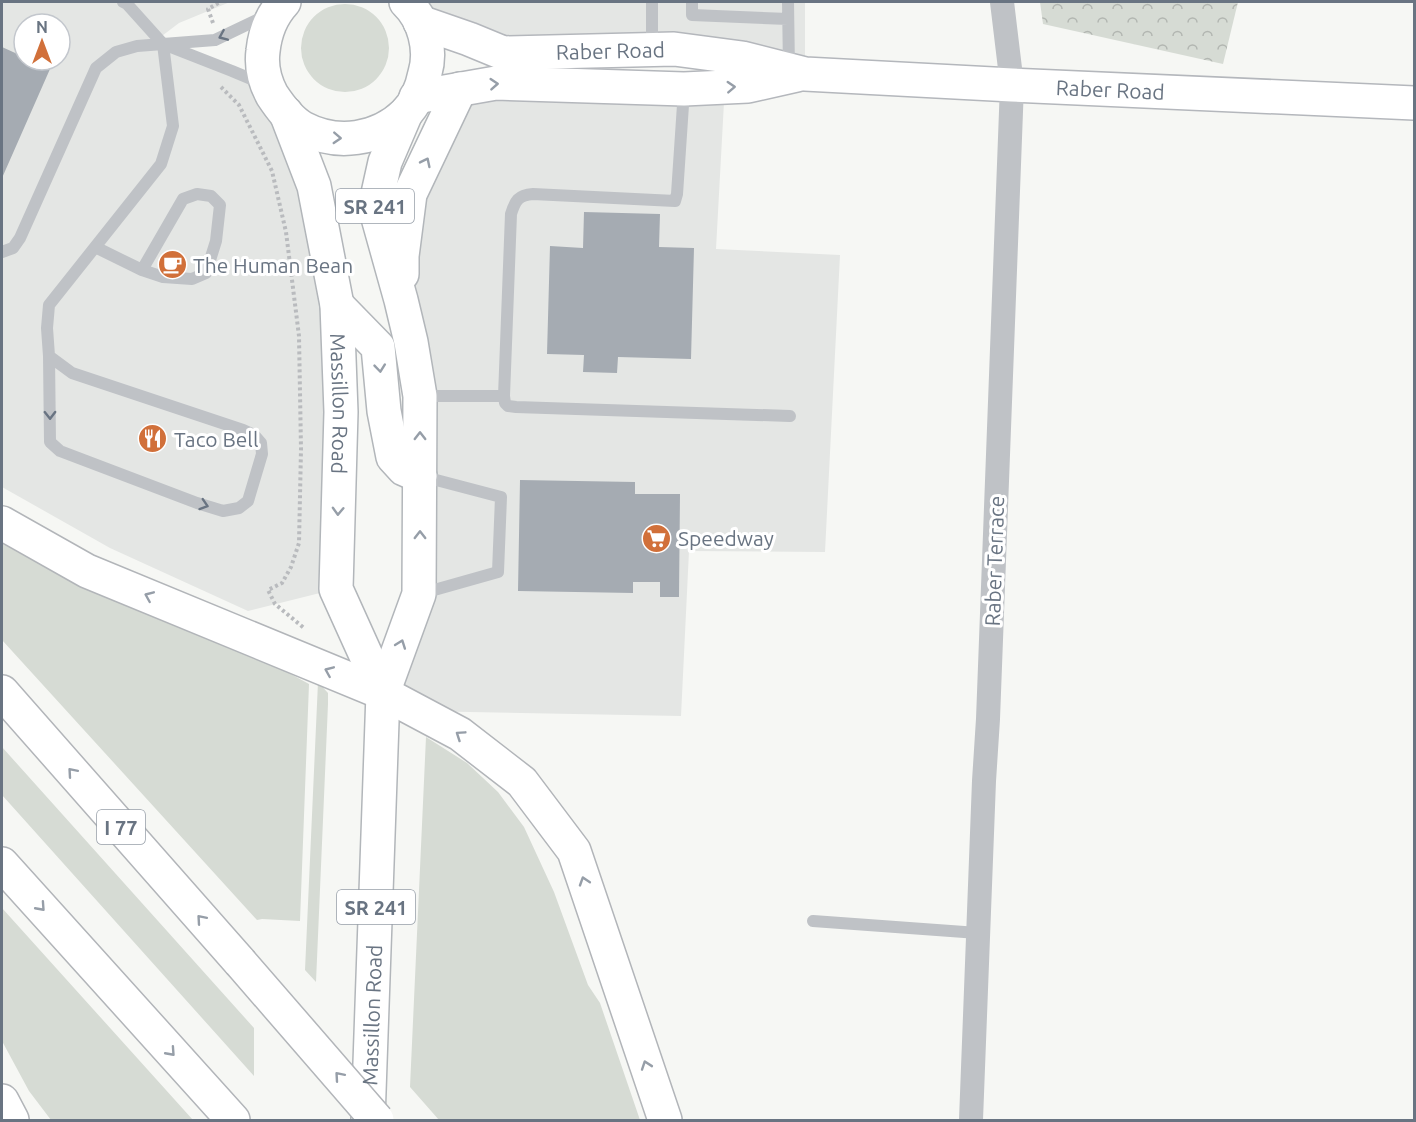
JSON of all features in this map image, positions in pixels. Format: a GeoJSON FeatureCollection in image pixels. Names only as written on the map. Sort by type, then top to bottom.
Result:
{"type":"FeatureCollection","features":[{"type":"Feature","properties":{"kind":"main road"},"geometry":{"type":"LineString","coordinates":[[280,6],[265,35],[262,61],[267,86],[280,109],[302,128],[328,138],[357,139],[383,130],[411,105]]}},
{"type":"Feature","properties":{"kind":"main road","name":"Raber Road"},"geometry":{"type":"LineString","coordinates":[[413,8],[469,39],[503,53],[674,48],[742,58],[797,72],[1012,85],[1414,103]]}},
{"type":"Feature","properties":{"kind":"main road","name":"Massillon Road"},"geometry":{"type":"LineString","coordinates":[[368,1120],[383,693],[419,594],[420,476],[420,396],[411,342],[375,207],[385,162],[411,105],[421,89],[428,62],[425,34],[413,8]]}},
{"type":"Feature","properties":{"kind":"main road","name":"Raber Road"},"geometry":{"type":"LineString","coordinates":[[411,105],[460,89],[496,83],[684,89],[748,86],[797,72]]}},
{"type":"Feature","properties":{"kind":"main road"},"geometry":{"type":"LineString","coordinates":[[401,300],[402,256],[410,194],[460,89]]}},
{"type":"Feature","properties":{"kind":"main road","name":"Massillon Road"},"geometry":{"type":"LineString","coordinates":[[286,113],[314,186],[337,305],[341,412],[336,589],[383,693]]}},
{"type":"Feature","properties":{"kind":"main road"},"geometry":{"type":"LineString","coordinates":[[337,305],[378,347],[384,411],[393,457],[404,469],[420,476]]}},
{"type":"Feature","properties":{"kind":"main road"},"geometry":{"type":"LineString","coordinates":[[2,523],[87,571],[383,693],[460,734],[522,782],[574,851],[665,1120]]}},
{"type":"Feature","properties":{"kind":"main road","name":"I 77"},"geometry":{"type":"LineString","coordinates":[[2,692],[377,1120]]}},
{"type":"Feature","properties":{"kind":"main road"},"geometry":{"type":"LineString","coordinates":[[2,864],[233,1120]]}},
{"type":"Feature","properties":{"kind":"main road"},"geometry":{"type":"LineString","coordinates":[[2,1101],[12,1120]]}},
{"type":"Feature","properties":{"kind":"street","name":"Raber Terrace"},"geometry":{"type":"LineString","coordinates":[[971,1120],[1012,85],[1002,2]]}},
{"type":"Feature","properties":{"kind":"lane"},"geometry":{"type":"LineString","coordinates":[[123,2],[163,44],[267,86]]}},
{"type":"Feature","properties":{"kind":"lane"},"geometry":{"type":"LineString","coordinates":[[652,2],[652,49]]}},
{"type":"Feature","properties":{"kind":"lane"},"geometry":{"type":"LineString","coordinates":[[692,2],[692,15],[788,20]]}},
{"type":"Feature","properties":{"kind":"lane"},"geometry":{"type":"LineString","coordinates":[[788,2],[788,20],[797,72]]}},
{"type":"Feature","properties":{"kind":"lane"},"geometry":{"type":"LineString","coordinates":[[2,252],[13,248],[20,238],[96,68],[116,52],[137,46],[218,38],[280,6]]}},
{"type":"Feature","properties":{"kind":"lane"},"geometry":{"type":"LineString","coordinates":[[49,356],[72,373],[254,435],[261,443],[262,454],[248,501],[240,508],[223,511],[60,451],[50,442],[47,328],[49,305],[161,164],[173,126],[163,44]]}},
{"type":"Feature","properties":{"kind":"lane"},"geometry":{"type":"LineString","coordinates":[[684,89],[675,201],[525,194],[514,204],[511,214],[505,403],[516,407],[790,416]]}},
{"type":"Feature","properties":{"kind":"lane"},"geometry":{"type":"LineString","coordinates":[[95,247],[142,270],[163,277],[192,279],[206,273],[216,241],[220,204],[211,196],[197,194],[183,199],[142,270]]}},
{"type":"Feature","properties":{"kind":"lane"},"geometry":{"type":"LineString","coordinates":[[420,396],[504,396]]}},
{"type":"Feature","properties":{"kind":"lane"},"geometry":{"type":"LineString","coordinates":[[419,594],[498,572],[501,497],[420,476]]}},
{"type":"Feature","properties":{"kind":"lane"},"geometry":{"type":"LineString","coordinates":[[813,921],[978,933]]}},
{"type":"Feature","properties":{"kind":"path"},"geometry":{"type":"LineString","coordinates":[[218,38],[208,9],[220,2]]}},
{"type":"Feature","properties":{"kind":"path"},"geometry":{"type":"LineString","coordinates":[[215,64],[211,77],[239,105],[272,171],[286,232],[299,336],[301,449],[299,543],[291,567],[282,583],[268,590],[275,604]]}},
{"type":"Feature","properties":{"kind":"shaded area"},"geometry":{"type":"Polygon","coordinates":[[[2,2],[230,2],[179,23],[150,45],[267,86],[337,305],[336,589],[248,611],[110,548],[2,487],[2,2]]]}},
{"type":"Feature","properties":{"kind":"shaded area"},"geometry":{"type":"Polygon","coordinates":[[[413,2],[805,2],[805,74],[503,53],[413,2]]]}},
{"type":"Feature","properties":{"kind":"shaded area"},"geometry":{"type":"Polygon","coordinates":[[[460,89],[724,102],[716,249],[840,255],[825,552],[689,551],[681,716],[416,711],[383,693],[419,594],[402,256],[460,89]]]}},
{"type":"Feature","properties":{"kind":"green space"},"geometry":{"type":"Polygon","coordinates":[[[1040,2],[1238,2],[1223,64],[1043,24],[1040,2]]]}},
{"type":"Feature","properties":{"kind":"green space"},"geometry":{"type":"Polygon","coordinates":[[[336,4],[354,4],[370,11],[382,23],[389,39],[389,57],[382,73],[370,85],[354,92],[336,92],[320,85],[308,73],[301,57],[301,39],[308,23],[320,11],[336,4]]]}},
{"type":"Feature","properties":{"kind":"green space"},"geometry":{"type":"Polygon","coordinates":[[[2,540],[286,664],[287,672],[309,684],[300,921],[257,920],[2,640],[2,540]]]}},
{"type":"Feature","properties":{"kind":"green space"},"geometry":{"type":"Polygon","coordinates":[[[318,682],[328,693],[328,704],[316,982],[305,970],[318,682]]]}},
{"type":"Feature","properties":{"kind":"green space"},"geometry":{"type":"Polygon","coordinates":[[[426,737],[467,763],[498,792],[524,827],[554,892],[588,985],[600,1003],[640,1120],[439,1120],[410,1087],[426,737]]]}},
{"type":"Feature","properties":{"kind":"green space"},"geometry":{"type":"Polygon","coordinates":[[[2,747],[254,1028],[254,1076],[2,795],[2,747]]]}},
{"type":"Feature","properties":{"kind":"green space"},"geometry":{"type":"Polygon","coordinates":[[[2,908],[193,1120],[51,1120],[29,1091],[2,1041],[2,908]]]}},
{"type":"Feature","properties":{"kind":"building"},"geometry":{"type":"Polygon","coordinates":[[[2,47],[12,52],[12,72],[49,72],[2,178],[2,47]]]}},
{"type":"Feature","properties":{"kind":"building"},"geometry":{"type":"Polygon","coordinates":[[[584,212],[660,214],[659,247],[694,248],[691,359],[618,357],[617,373],[583,372],[584,355],[547,354],[550,246],[583,248],[584,212]]]}},
{"type":"Feature","properties":{"kind":"building","name":"Speedway"},"geometry":{"type":"Polygon","coordinates":[[[520,480],[635,482],[635,494],[680,494],[679,597],[660,597],[660,582],[633,582],[633,593],[518,591],[520,480]]]}},
{"type":"Feature","properties":{"kind":"place","name":"The Human Bean"},"geometry":{"type":"Point","coordinates":[172,265]}},
{"type":"Feature","properties":{"kind":"place","name":"Taco Bell"},"geometry":{"type":"Point","coordinates":[153,439]}},
{"type":"Feature","properties":{"kind":"place","name":"Speedway"},"geometry":{"type":"Point","coordinates":[657,538]}}]}
